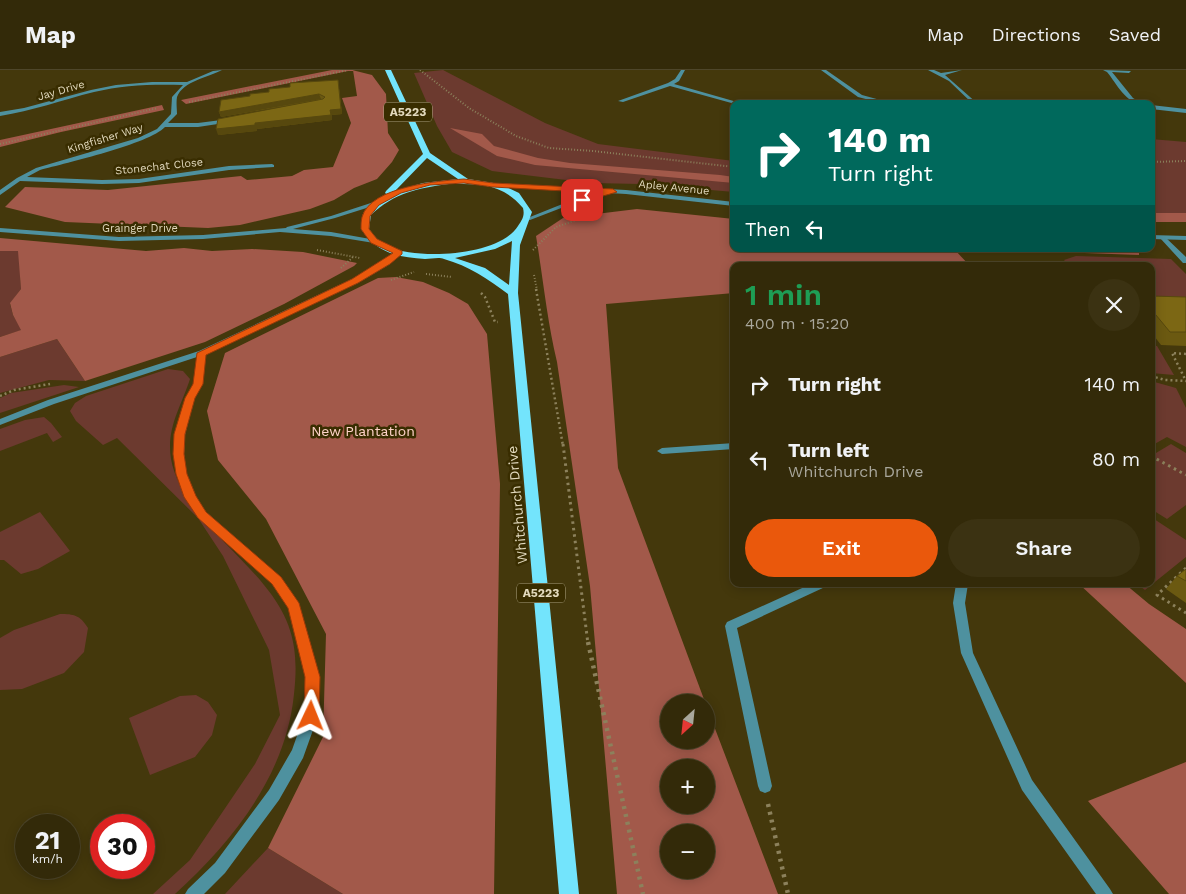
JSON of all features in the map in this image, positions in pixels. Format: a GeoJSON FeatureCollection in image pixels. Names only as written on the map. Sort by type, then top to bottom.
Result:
{"type":"FeatureCollection","features":[{"type":"Feature","properties":{"kind":"main road","name":"A5223"},"geometry":{"type":"LineString","coordinates":[[388,70],[427,154],[464,181]]}},
{"type":"Feature","properties":{"kind":"main road","name":"A5223"},"geometry":{"type":"LineString","coordinates":[[385,198],[427,154]]}},
{"type":"Feature","properties":{"kind":"main road","name":"A5223"},"geometry":{"type":"LineString","coordinates":[[374,241],[365,229],[366,216],[377,203],[413,186],[430,183],[464,181],[493,185],[509,191],[521,199],[528,209],[528,219]]}},
{"type":"Feature","properties":{"kind":"main road","name":"Whitchurch Drive"},"geometry":{"type":"LineString","coordinates":[[374,241],[399,252],[421,256],[468,254],[506,241],[519,232],[528,219]]}},
{"type":"Feature","properties":{"kind":"main road","name":"Whitchurch Drive"},"geometry":{"type":"LineString","coordinates":[[519,232],[515,256],[514,293],[569,894]]}},
{"type":"Feature","properties":{"kind":"main road","name":"Whitchurch Drive"},"geometry":{"type":"LineString","coordinates":[[445,256],[482,270],[514,293]]}},
{"type":"Feature","properties":{"kind":"street"},"geometry":{"type":"LineString","coordinates":[[165,125],[174,114],[175,97],[188,84],[220,70]]}},
{"type":"Feature","properties":{"kind":"street"},"geometry":{"type":"LineString","coordinates":[[621,101],[670,84],[677,80],[683,70]]}},
{"type":"Feature","properties":{"kind":"street"},"geometry":{"type":"LineString","coordinates":[[823,70],[855,93],[875,100]]}},
{"type":"Feature","properties":{"kind":"street"},"geometry":{"type":"LineString","coordinates":[[930,70],[942,74],[957,83],[965,95],[971,100]]}},
{"type":"Feature","properties":{"kind":"street"},"geometry":{"type":"LineString","coordinates":[[942,74],[960,70]]}},
{"type":"Feature","properties":{"kind":"street"},"geometry":{"type":"LineString","coordinates":[[1102,70],[1129,72]]}},
{"type":"Feature","properties":{"kind":"street"},"geometry":{"type":"LineString","coordinates":[[1109,70],[1133,100]]}},
{"type":"Feature","properties":{"kind":"street","name":"Jay Drive"},"geometry":{"type":"LineString","coordinates":[[0,114],[26,110],[114,87],[138,84],[188,84]]}},
{"type":"Feature","properties":{"kind":"street"},"geometry":{"type":"LineString","coordinates":[[670,84],[730,101]]}},
{"type":"Feature","properties":{"kind":"street"},"geometry":{"type":"LineString","coordinates":[[1155,107],[1186,111]]}},
{"type":"Feature","properties":{"kind":"street"},"geometry":{"type":"LineString","coordinates":[[165,125],[198,125],[234,120]]}},
{"type":"Feature","properties":{"kind":"street","name":"Kingfisher Way"},"geometry":{"type":"LineString","coordinates":[[0,193],[19,179],[38,169],[140,139],[165,125]]}},
{"type":"Feature","properties":{"kind":"street","name":"Stonechat Close"},"geometry":{"type":"LineString","coordinates":[[19,179],[102,182],[139,181],[229,168],[272,166]]}},
{"type":"Feature","properties":{"kind":"street","name":"Apley Avenue"},"geometry":{"type":"LineString","coordinates":[[493,185],[613,192],[730,204]]}},
{"type":"Feature","properties":{"kind":"street","name":"Apley Avenue"},"geometry":{"type":"LineString","coordinates":[[528,219],[567,204],[613,192]]}},
{"type":"Feature","properties":{"kind":"street","name":"Grainger Drive"},"geometry":{"type":"LineString","coordinates":[[0,230],[119,239],[203,237],[280,230],[333,217],[377,203]]}},
{"type":"Feature","properties":{"kind":"street","name":"Grainger Drive"},"geometry":{"type":"LineString","coordinates":[[280,230],[332,234],[374,241]]}},
{"type":"Feature","properties":{"kind":"street"},"geometry":{"type":"LineString","coordinates":[[1155,237],[1186,238]]}},
{"type":"Feature","properties":{"kind":"street"},"geometry":{"type":"LineString","coordinates":[[1162,237],[1186,261]]}},
{"type":"Feature","properties":{"kind":"street"},"geometry":{"type":"LineString","coordinates":[[0,422],[51,402],[202,353],[355,281],[387,262],[399,252]]}},
{"type":"Feature","properties":{"kind":"street"},"geometry":{"type":"LineString","coordinates":[[193,894],[225,861],[274,795],[298,753],[311,716],[312,677],[294,607],[276,580],[202,515],[190,497],[182,474],[179,454],[180,434],[190,398],[198,384],[202,353]]}},
{"type":"Feature","properties":{"kind":"street"},"geometry":{"type":"LineString","coordinates":[[662,450],[730,446]]}},
{"type":"Feature","properties":{"kind":"street"},"geometry":{"type":"LineString","coordinates":[[765,786],[732,626],[815,587]]}},
{"type":"Feature","properties":{"kind":"street"},"geometry":{"type":"LineString","coordinates":[[962,587],[959,603],[967,653],[1027,785],[1105,894]]}},
{"type":"Feature","properties":{"kind":"path"},"geometry":{"type":"LineString","coordinates":[[0,144],[175,104],[348,70]]}},
{"type":"Feature","properties":{"kind":"path"},"geometry":{"type":"LineString","coordinates":[[420,70],[469,108],[516,136],[549,148],[593,150],[730,167]]}},
{"type":"Feature","properties":{"kind":"path"},"geometry":{"type":"LineString","coordinates":[[1155,162],[1186,161]]}},
{"type":"Feature","properties":{"kind":"path"},"geometry":{"type":"LineString","coordinates":[[531,252],[556,227],[596,213]]}},
{"type":"Feature","properties":{"kind":"path"},"geometry":{"type":"LineString","coordinates":[[402,271],[461,278]]}},
{"type":"Feature","properties":{"kind":"path"},"geometry":{"type":"LineString","coordinates":[[533,271],[560,425],[588,644],[643,894]]}},
{"type":"Feature","properties":{"kind":"path"},"geometry":{"type":"LineString","coordinates":[[479,292],[485,297],[495,322],[501,322]]}},
{"type":"Feature","properties":{"kind":"path"},"geometry":{"type":"LineString","coordinates":[[536,321],[541,321]]}},
{"type":"Feature","properties":{"kind":"path"},"geometry":{"type":"LineString","coordinates":[[1155,377],[1165,380],[1186,381],[1172,353],[1186,354]]}},
{"type":"Feature","properties":{"kind":"path"},"geometry":{"type":"LineString","coordinates":[[1155,458],[1186,475]]}},
{"type":"Feature","properties":{"kind":"path"},"geometry":{"type":"LineString","coordinates":[[1186,568],[1157,595],[1186,613]]}},
{"type":"Feature","properties":{"kind":"path"},"geometry":{"type":"LineString","coordinates":[[765,786],[788,894]]}},
{"type":"Feature","properties":{"kind":"shaded area"},"geometry":{"type":"Polygon","coordinates":[[[443,70],[545,123],[598,144],[730,160],[730,192],[641,184],[591,183],[492,171],[452,152],[437,126],[414,73],[443,70]]]}},
{"type":"Feature","properties":{"kind":"shaded area"},"geometry":{"type":"Polygon","coordinates":[[[1155,139],[1186,142],[1186,222],[1155,222],[1155,139]]]}},
{"type":"Feature","properties":{"kind":"shaded area"},"geometry":{"type":"Polygon","coordinates":[[[19,250],[21,289],[10,304],[13,315],[22,330],[0,337],[0,251],[19,250]]]}},
{"type":"Feature","properties":{"kind":"shaded area"},"geometry":{"type":"Polygon","coordinates":[[[1076,256],[1171,259],[1186,274],[1186,307],[1155,306],[1155,262],[1066,262],[1064,260],[1076,256]]]}},
{"type":"Feature","properties":{"kind":"shaded area"},"geometry":{"type":"Polygon","coordinates":[[[57,339],[85,381],[49,380],[0,393],[0,357],[57,339]]]}},
{"type":"Feature","properties":{"kind":"shaded area"},"geometry":{"type":"Polygon","coordinates":[[[1155,346],[1157,346],[1174,375],[1155,373],[1155,346]]]}},
{"type":"Feature","properties":{"kind":"shaded area"},"geometry":{"type":"Polygon","coordinates":[[[168,369],[183,371],[190,379],[172,427],[170,448],[176,476],[196,510],[274,598],[288,623],[296,663],[294,694],[289,724],[280,752],[268,779],[253,804],[217,852],[175,894],[153,894],[190,860],[255,764],[280,715],[269,650],[223,556],[198,518],[117,438],[103,445],[76,421],[70,411],[75,403],[86,396],[168,369]]]}},
{"type":"Feature","properties":{"kind":"shaded area"},"geometry":{"type":"Polygon","coordinates":[[[1155,382],[1176,388],[1186,408],[1186,447],[1167,437],[1155,444],[1155,382]]]}},
{"type":"Feature","properties":{"kind":"shaded area"},"geometry":{"type":"Polygon","coordinates":[[[64,385],[79,387],[0,413],[0,398],[11,393],[64,385]]]}},
{"type":"Feature","properties":{"kind":"shaded area"},"geometry":{"type":"Polygon","coordinates":[[[44,417],[62,437],[53,442],[47,433],[0,451],[0,429],[25,420],[44,417]]]}},
{"type":"Feature","properties":{"kind":"shaded area"},"geometry":{"type":"Polygon","coordinates":[[[1171,444],[1186,453],[1186,505],[1167,519],[1155,512],[1155,454],[1171,444]]]}},
{"type":"Feature","properties":{"kind":"shaded area"},"geometry":{"type":"Polygon","coordinates":[[[40,512],[70,551],[38,569],[21,574],[4,560],[0,560],[0,532],[40,512]]]}},
{"type":"Feature","properties":{"kind":"shaded area"},"geometry":{"type":"Polygon","coordinates":[[[1155,520],[1186,540],[1186,557],[1155,582],[1155,520]]]}},
{"type":"Feature","properties":{"kind":"shaded area"},"geometry":{"type":"Polygon","coordinates":[[[60,614],[76,616],[88,628],[84,652],[64,673],[22,689],[0,690],[0,638],[14,630],[60,614]]]}},
{"type":"Feature","properties":{"kind":"shaded area"},"geometry":{"type":"Polygon","coordinates":[[[196,695],[208,702],[217,715],[212,735],[195,757],[150,775],[129,718],[180,696],[196,695]]]}},
{"type":"Feature","properties":{"kind":"shaded area"},"geometry":{"type":"Polygon","coordinates":[[[268,848],[343,894],[225,894],[268,848]]]}},
{"type":"Feature","properties":{"kind":"green space"},"geometry":{"type":"Polygon","coordinates":[[[332,70],[352,70],[186,104],[181,100],[332,70]]]}},
{"type":"Feature","properties":{"kind":"green space"},"geometry":{"type":"Polygon","coordinates":[[[353,70],[372,75],[386,94],[388,133],[399,150],[392,162],[377,179],[354,188],[334,200],[310,209],[240,225],[208,228],[65,222],[5,207],[25,187],[108,190],[241,176],[247,180],[292,176],[304,170],[333,167],[351,123],[342,98],[357,96],[353,70]]]}},
{"type":"Feature","properties":{"kind":"green space"},"geometry":{"type":"Polygon","coordinates":[[[162,105],[164,110],[0,147],[0,140],[162,105]]]}},
{"type":"Feature","properties":{"kind":"green space"},"geometry":{"type":"Polygon","coordinates":[[[450,128],[482,134],[494,146],[538,158],[570,163],[720,175],[730,176],[730,183],[535,165],[497,156],[450,128]]]}},
{"type":"Feature","properties":{"kind":"green space"},"geometry":{"type":"Polygon","coordinates":[[[637,209],[730,219],[730,252],[957,252],[966,262],[730,262],[730,293],[606,304],[618,468],[702,694],[660,694],[660,749],[715,749],[715,729],[778,894],[617,894],[590,586],[557,362],[536,236],[563,218],[637,209]]]}},
{"type":"Feature","properties":{"kind":"green space"},"geometry":{"type":"Polygon","coordinates":[[[1155,213],[1186,213],[1186,222],[1155,222],[1155,213]]]}},
{"type":"Feature","properties":{"kind":"green space"},"geometry":{"type":"Polygon","coordinates":[[[0,238],[146,251],[184,248],[212,251],[252,249],[303,252],[357,263],[284,304],[205,342],[85,381],[57,339],[0,357],[0,337],[21,330],[13,315],[10,303],[21,289],[18,251],[0,251],[0,238]]]}},
{"type":"Feature","properties":{"kind":"green space"},"geometry":{"type":"Polygon","coordinates":[[[1058,252],[1139,252],[1139,255],[1058,252]]]}},
{"type":"Feature","properties":{"kind":"green space","name":"New Plantation"},"geometry":{"type":"Polygon","coordinates":[[[396,277],[423,282],[449,293],[468,304],[487,334],[500,484],[494,894],[343,894],[268,848],[323,737],[326,634],[266,519],[218,460],[207,411],[225,353],[378,278],[396,277]]]}},
{"type":"Feature","properties":{"kind":"green space"},"geometry":{"type":"Polygon","coordinates":[[[1082,587],[1129,587],[1149,604],[1186,629],[1186,683],[1082,587]]]}},
{"type":"Feature","properties":{"kind":"green space"},"geometry":{"type":"Polygon","coordinates":[[[1186,762],[1186,894],[1169,894],[1088,801],[1186,762]]]}},
{"type":"Feature","properties":{"kind":"building"},"geometry":{"type":"Polygon","coordinates":[[[338,80],[341,109],[330,110],[331,115],[216,129],[218,119],[323,99],[325,97],[319,94],[219,112],[221,100],[269,92],[269,89],[290,87],[290,83],[338,80]]]}},
{"type":"Feature","properties":{"kind":"building"},"geometry":{"type":"Polygon","coordinates":[[[1155,296],[1186,297],[1186,332],[1170,332],[1155,314],[1155,296]]]}},
{"type":"Feature","properties":{"kind":"building"},"geometry":{"type":"Polygon","coordinates":[[[1186,569],[1186,581],[1177,576],[1186,569]]]}},
{"type":"Feature","properties":{"kind":"route"},"geometry":{"type":"LineString","coordinates":[[311,716],[312,677],[304,638],[294,607],[276,580],[202,515],[190,497],[182,474],[179,454],[180,434],[184,414],[201,373],[202,353],[355,281],[387,262],[399,252],[385,248],[374,241],[365,229],[366,216],[377,203],[398,191],[430,183],[464,181],[559,190],[613,192],[582,200]]}}]}
